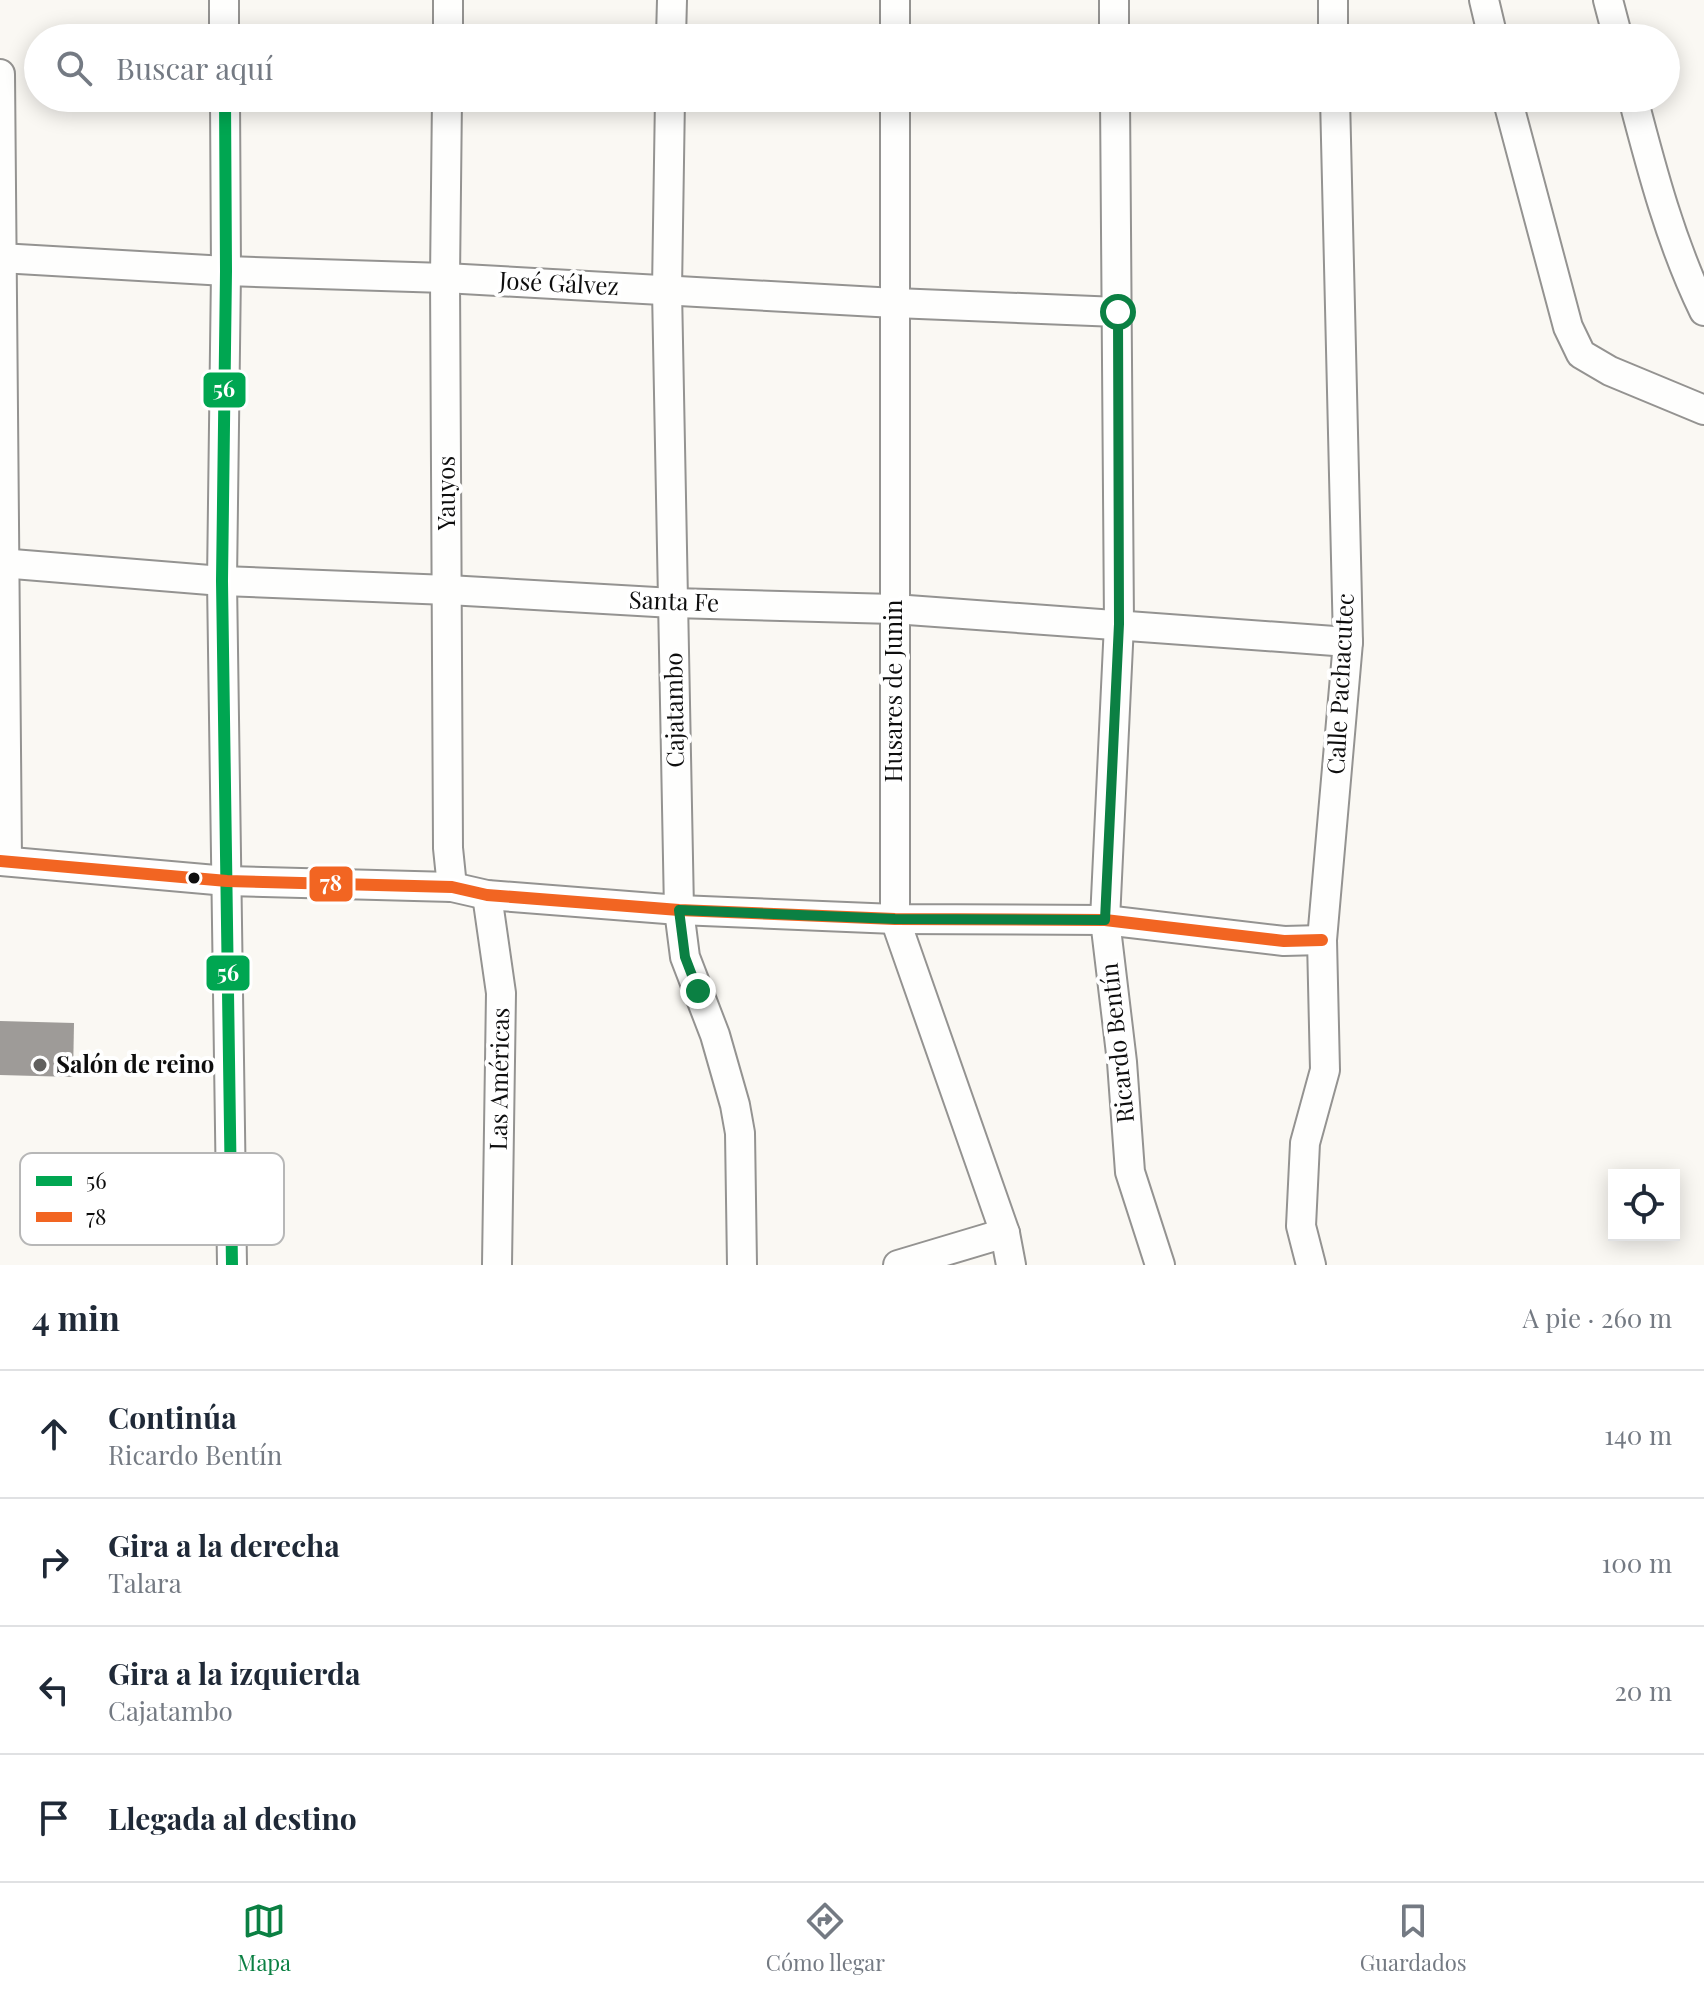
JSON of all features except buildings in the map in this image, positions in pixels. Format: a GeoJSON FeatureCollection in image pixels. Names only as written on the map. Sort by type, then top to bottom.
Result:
{"type":"FeatureCollection","features":[{"type":"Feature","properties":{"kind":"street"},"geometry":{"type":"LineString","coordinates":[[224,0],[224,24]]}},
{"type":"Feature","properties":{"kind":"street"},"geometry":{"type":"LineString","coordinates":[[448,0],[448,24]]}},
{"type":"Feature","properties":{"kind":"street"},"geometry":{"type":"LineString","coordinates":[[671,24],[672,0]]}},
{"type":"Feature","properties":{"kind":"street"},"geometry":{"type":"LineString","coordinates":[[895,0],[895,24]]}},
{"type":"Feature","properties":{"kind":"street"},"geometry":{"type":"LineString","coordinates":[[1114,0],[1114,24]]}},
{"type":"Feature","properties":{"kind":"street"},"geometry":{"type":"LineString","coordinates":[[1333,0],[1333,24]]}},
{"type":"Feature","properties":{"kind":"street"},"geometry":{"type":"LineString","coordinates":[[1484,0],[1490,24]]}},
{"type":"Feature","properties":{"kind":"street"},"geometry":{"type":"LineString","coordinates":[[1608,0],[1614,24]]}},
{"type":"Feature","properties":{"kind":"street"},"geometry":{"type":"LineString","coordinates":[[0,74],[4,861],[227,881],[452,887],[487,895],[679,910],[895,919],[1105,920],[1284,941],[1322,940]]}},
{"type":"Feature","properties":{"kind":"street"},"geometry":{"type":"LineString","coordinates":[[225,112],[222,581],[231,1153]]}},
{"type":"Feature","properties":{"kind":"street","name":"Yauyos"},"geometry":{"type":"LineString","coordinates":[[447,112],[448,848],[452,887]]}},
{"type":"Feature","properties":{"kind":"street","name":"Cajatambo"},"geometry":{"type":"LineString","coordinates":[[670,112],[667,290],[679,910],[685,957],[715,1035],[740,1133],[742,1265]]}},
{"type":"Feature","properties":{"kind":"street","name":"Husares de Junin"},"geometry":{"type":"LineString","coordinates":[[895,112],[895,919],[1005,1233],[1011,1265]]}},
{"type":"Feature","properties":{"kind":"street","name":"Ricardo Bentín"},"geometry":{"type":"LineString","coordinates":[[1115,112],[1119,624],[1105,920],[1122,1062],[1130,1172],[1160,1265]]}},
{"type":"Feature","properties":{"kind":"street","name":"Calle Pachacutec"},"geometry":{"type":"LineString","coordinates":[[1311,1265],[1301,1226],[1305,1143],[1325,1070],[1322,940],[1348,642],[1335,112]]}},
{"type":"Feature","properties":{"kind":"street"},"geometry":{"type":"LineString","coordinates":[[1511,112],[1568,327],[1581,354],[1610,371],[1704,410]]}},
{"type":"Feature","properties":{"kind":"street"},"geometry":{"type":"LineString","coordinates":[[1637,112],[1654,180],[1683,268],[1704,311]]}},
{"type":"Feature","properties":{"kind":"street","name":"José Gálvez"},"geometry":{"type":"LineString","coordinates":[[1,258],[1118,312]]}},
{"type":"Feature","properties":{"kind":"street","name":"Santa Fe"},"geometry":{"type":"LineString","coordinates":[[2,563],[222,581],[673,603],[894,609],[1348,642]]}},
{"type":"Feature","properties":{"kind":"street","name":"Las Américas"},"geometry":{"type":"LineString","coordinates":[[487,895],[501,993],[497,1265]]}},
{"type":"Feature","properties":{"kind":"street"},"geometry":{"type":"LineString","coordinates":[[898,1265],[1005,1233]]}},
{"type":"Feature","properties":{"kind":"street"},"geometry":{"type":"LineString","coordinates":[[232,1245],[232,1265]]}},
{"type":"Feature","properties":{"kind":"transit line","name":"56"},"geometry":{"type":"LineString","coordinates":[[225,112],[222,581],[230,1153]]}},
{"type":"Feature","properties":{"kind":"transit line","name":"78"},"geometry":{"type":"LineString","coordinates":[[0,861],[227,881],[452,887],[487,895],[679,910],[895,919],[1105,920],[1284,941],[1322,940]]}},
{"type":"Feature","properties":{"kind":"transit line","name":"56"},"geometry":{"type":"LineString","coordinates":[[232,1245],[232,1265]]}},
{"type":"Feature","properties":{"kind":"place","name":"Salón de reino"},"geometry":{"type":"Point","coordinates":[40,1065]}},
{"type":"Feature","properties":{"kind":"route"},"geometry":{"type":"LineString","coordinates":[[698,991],[685,957],[679,910],[895,919],[1105,920],[1119,624],[1118,312]]}}]}
